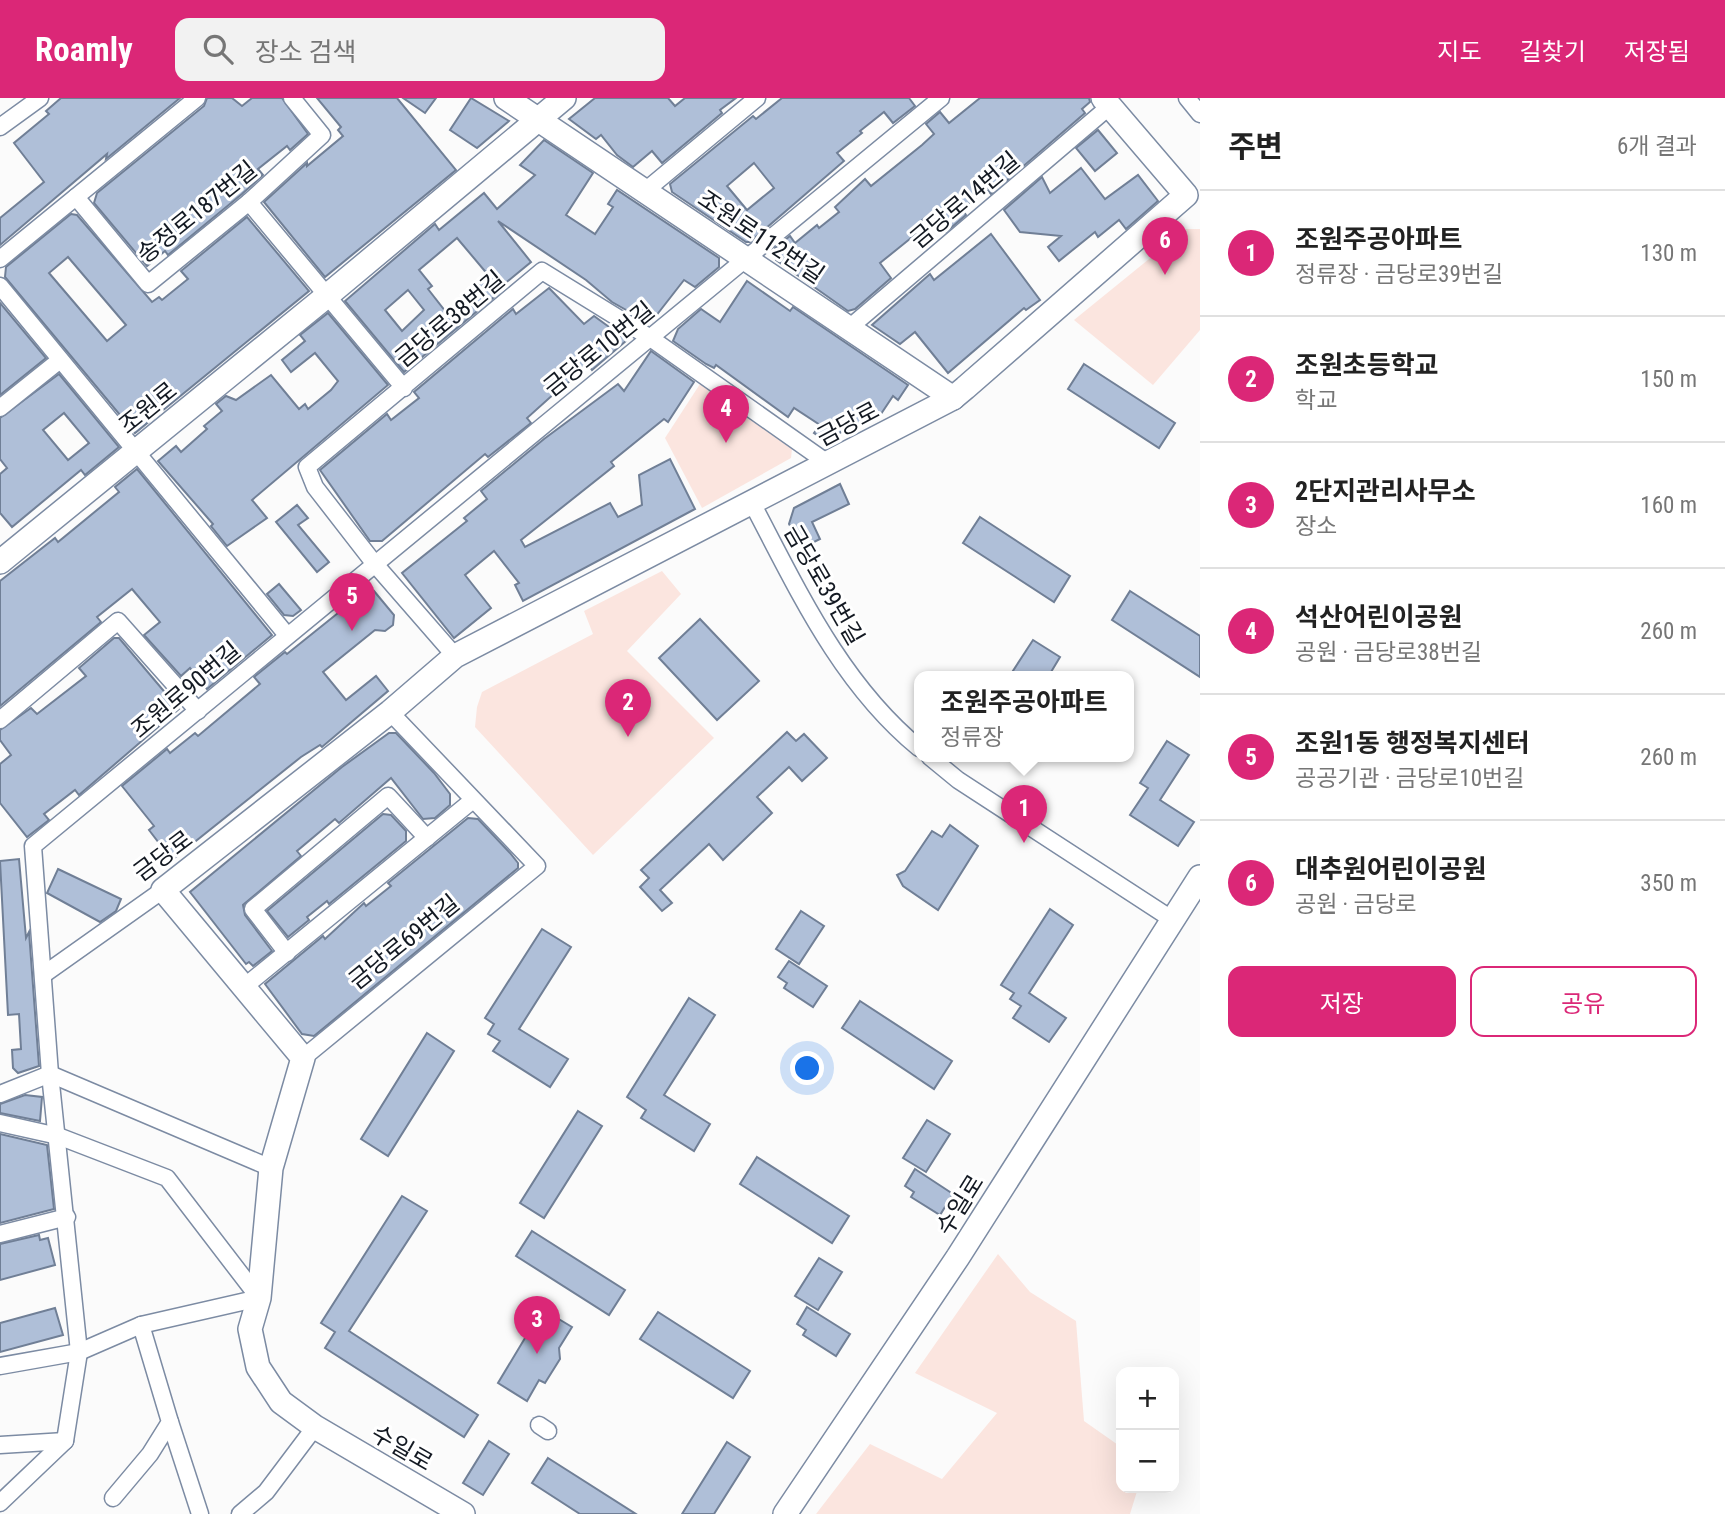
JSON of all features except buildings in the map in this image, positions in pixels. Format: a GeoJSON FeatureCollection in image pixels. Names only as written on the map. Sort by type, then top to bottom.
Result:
{"type":"FeatureCollection","features":[{"type":"Feature","properties":{"kind":"street"},"geometry":{"type":"LineString","coordinates":[[0,127],[40,98]]}},
{"type":"Feature","properties":{"kind":"street"},"geometry":{"type":"LineString","coordinates":[[0,259],[197,98]]}},
{"type":"Feature","properties":{"kind":"street","name":"송정로187번길"},"geometry":{"type":"LineString","coordinates":[[76,197],[148,284],[249,202],[322,135],[292,98]]}},
{"type":"Feature","properties":{"kind":"street","name":"조원로112번길"},"geometry":{"type":"LineString","coordinates":[[506,98],[953,398]]}},
{"type":"Feature","properties":{"kind":"street","name":"조원로"},"geometry":{"type":"LineString","coordinates":[[0,562],[136,453],[564,98]]}},
{"type":"Feature","properties":{"kind":"street"},"geometry":{"type":"LineString","coordinates":[[645,191],[757,98]]}},
{"type":"Feature","properties":{"kind":"street","name":"금당로10번길"},"geometry":{"type":"LineString","coordinates":[[286,634],[941,98]]}},
{"type":"Feature","properties":{"kind":"street"},"geometry":{"type":"LineString","coordinates":[[1187,98],[1200,114]]}},
{"type":"Feature","properties":{"kind":"street","name":"금당로14번길"},"geometry":{"type":"LineString","coordinates":[[849,328],[1106,102]]}},
{"type":"Feature","properties":{"kind":"street","name":"금당로"},"geometry":{"type":"LineString","coordinates":[[43,975],[163,890],[390,712],[456,656],[953,398],[1186,195],[1106,102]]}},
{"type":"Feature","properties":{"kind":"street"},"geometry":{"type":"LineString","coordinates":[[249,202],[404,388]]}},
{"type":"Feature","properties":{"kind":"street","name":"금당로38번길"},"geometry":{"type":"LineString","coordinates":[[456,656],[374,563],[315,487],[307,467],[542,271],[649,337],[829,464]]}},
{"type":"Feature","properties":{"kind":"street"},"geometry":{"type":"LineString","coordinates":[[0,286],[286,634]]}},
{"type":"Feature","properties":{"kind":"street"},"geometry":{"type":"LineString","coordinates":[[0,408],[60,360]]}},
{"type":"Feature","properties":{"kind":"street","name":"금당로39번길"},"geometry":{"type":"LineString","coordinates":[[751,501],[826,643],[893,727],[914,744]]}},
{"type":"Feature","properties":{"kind":"street"},"geometry":{"type":"LineString","coordinates":[[0,720],[118,621],[198,711]]}},
{"type":"Feature","properties":{"kind":"street","name":"조원로90번길"},"geometry":{"type":"LineString","coordinates":[[43,975],[33,846],[198,711],[286,634]]}},
{"type":"Feature","properties":{"kind":"street"},"geometry":{"type":"LineString","coordinates":[[244,988],[473,800],[390,712]]}},
{"type":"Feature","properties":{"kind":"street"},"geometry":{"type":"LineString","coordinates":[[936,762],[958,780],[1173,920]]}},
{"type":"Feature","properties":{"kind":"street"},"geometry":{"type":"LineString","coordinates":[[287,953],[253,909],[388,796],[427,838]]}},
{"type":"Feature","properties":{"kind":"street","name":"금당로69번길"},"geometry":{"type":"LineString","coordinates":[[303,1058],[537,866],[473,800]]}},
{"type":"Feature","properties":{"kind":"street","name":"수일로"},"geometry":{"type":"LineString","coordinates":[[785,1514],[958,1257],[1200,877]]}},
{"type":"Feature","properties":{"kind":"street"},"geometry":{"type":"LineString","coordinates":[[163,890],[303,1058],[271,1168],[259,1298],[250,1329],[258,1367],[281,1402],[315,1427],[266,1492],[240,1514]]}},
{"type":"Feature","properties":{"kind":"street"},"geometry":{"type":"LineString","coordinates":[[0,1503],[65,1441],[79,1352],[50,1074],[43,975]]}},
{"type":"Feature","properties":{"kind":"street"},"geometry":{"type":"LineString","coordinates":[[0,1094],[50,1074],[271,1168]]}},
{"type":"Feature","properties":{"kind":"street"},"geometry":{"type":"LineString","coordinates":[[0,1124],[58,1136],[167,1178],[259,1298]]}},
{"type":"Feature","properties":{"kind":"street"},"geometry":{"type":"LineString","coordinates":[[0,1234],[67,1217]]}},
{"type":"Feature","properties":{"kind":"street"},"geometry":{"type":"LineString","coordinates":[[0,1366],[79,1352],[141,1325],[259,1298]]}},
{"type":"Feature","properties":{"kind":"street"},"geometry":{"type":"LineString","coordinates":[[141,1325],[200,1514]]}},
{"type":"Feature","properties":{"kind":"street"},"geometry":{"type":"LineString","coordinates":[[113,1498],[150,1454],[170,1422]]}},
{"type":"Feature","properties":{"kind":"street","name":"수일로"},"geometry":{"type":"LineString","coordinates":[[315,1427],[463,1514]]}},
{"type":"Feature","properties":{"kind":"street"},"geometry":{"type":"LineString","coordinates":[[0,1445],[65,1441]]}},
{"type":"Feature","properties":{"kind":"shaded area"},"geometry":{"type":"Polygon","coordinates":[[[1186,229],[1200,229],[1200,330],[1153,385],[1074,320],[1186,229]]]}},
{"type":"Feature","properties":{"kind":"shaded area"},"geometry":{"type":"Polygon","coordinates":[[[700,384],[792,449],[791,458],[702,508],[665,438],[700,384]]]}},
{"type":"Feature","properties":{"kind":"shaded area"},"geometry":{"type":"Polygon","coordinates":[[[662,571],[681,594],[627,651],[714,738],[593,855],[475,727],[477,707],[482,692],[593,634],[584,611],[662,571]]]}},
{"type":"Feature","properties":{"kind":"shaded area"},"geometry":{"type":"Polygon","coordinates":[[[998,1254],[1030,1292],[1076,1321],[1084,1421],[1116,1443],[1116,1493],[1136,1493],[1130,1514],[816,1514],[870,1444],[942,1479],[997,1413],[915,1373],[998,1254]]]}},
{"type":"Feature","properties":{"kind":"place","name":"대추원어린이공원"},"geometry":{"type":"Point","coordinates":[1165,275]}},
{"type":"Feature","properties":{"kind":"place","name":"석산어린이공원"},"geometry":{"type":"Point","coordinates":[726,443]}},
{"type":"Feature","properties":{"kind":"place","name":"조원1동 행정복지센터"},"geometry":{"type":"Point","coordinates":[352,631]}},
{"type":"Feature","properties":{"kind":"place","name":"조원초등학교"},"geometry":{"type":"Point","coordinates":[628,737]}},
{"type":"Feature","properties":{"kind":"place","name":"조원주공아파트"},"geometry":{"type":"Point","coordinates":[1024,843]}},
{"type":"Feature","properties":{"kind":"place","name":"2단지관리사무소"},"geometry":{"type":"Point","coordinates":[537,1354]}}]}
